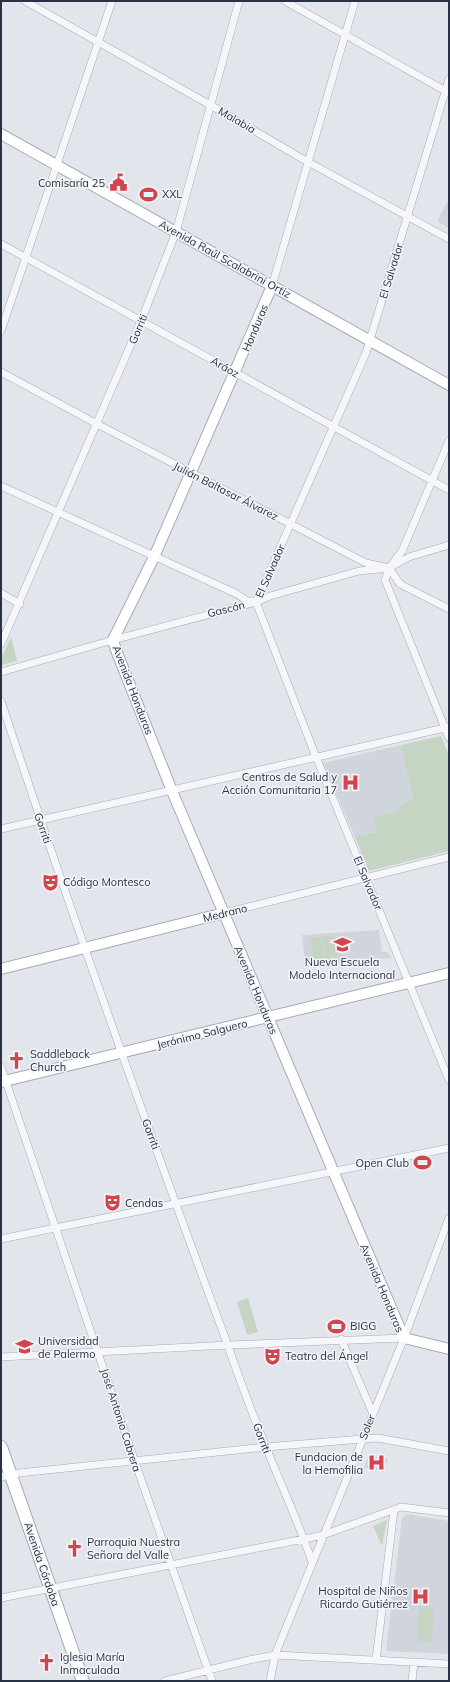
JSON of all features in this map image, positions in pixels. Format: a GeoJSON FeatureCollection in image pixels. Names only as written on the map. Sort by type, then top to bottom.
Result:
{"type":"FeatureCollection","features":[{"type":"Feature","properties":{"kind":"main road","name":"Avenida Raúl Scalabrini Ortiz"},"geometry":{"type":"LineString","coordinates":[[1,134],[449,385]]}},
{"type":"Feature","properties":{"kind":"main road","name":"Honduras"},"geometry":{"type":"LineString","coordinates":[[113,640],[154,557],[192,473],[272,286]]}},
{"type":"Feature","properties":{"kind":"main road","name":"Avenida Honduras"},"geometry":{"type":"LineString","coordinates":[[113,640],[172,791],[404,1338]]}},
{"type":"Feature","properties":{"kind":"main road","name":"Medrano"},"geometry":{"type":"LineString","coordinates":[[1,969],[224,913]]}},
{"type":"Feature","properties":{"kind":"main road","name":"Jerónimo Salguero"},"geometry":{"type":"LineString","coordinates":[[4,1082],[449,973]]}},
{"type":"Feature","properties":{"kind":"main road"},"geometry":{"type":"LineString","coordinates":[[404,1338],[449,1349]]}},
{"type":"Feature","properties":{"kind":"main road","name":"Avenida Córdoba"},"geometry":{"type":"LineString","coordinates":[[1,1447],[6,1476],[51,1589],[83,1681]]}},
{"type":"Feature","properties":{"kind":"street","name":"Malabia"},"geometry":{"type":"LineString","coordinates":[[25,1],[211,105],[308,162],[449,238]]}},
{"type":"Feature","properties":{"kind":"street"},"geometry":{"type":"LineString","coordinates":[[1,331],[112,1]]}},
{"type":"Feature","properties":{"kind":"street","name":"Gorriti"},"geometry":{"type":"LineString","coordinates":[[1,644],[20,604],[142,321],[176,232],[239,1]]}},
{"type":"Feature","properties":{"kind":"street"},"geometry":{"type":"LineString","coordinates":[[285,1],[447,92]]}},
{"type":"Feature","properties":{"kind":"street","name":"Honduras"},"geometry":{"type":"LineString","coordinates":[[272,286],[355,1]]}},
{"type":"Feature","properties":{"kind":"street","name":"El Salvador"},"geometry":{"type":"LineString","coordinates":[[449,79],[447,92],[370,340],[334,428],[256,602],[316,757],[449,1080]]}},
{"type":"Feature","properties":{"kind":"street","name":"Aráoz"},"geometry":{"type":"LineString","coordinates":[[1,244],[449,490]]}},
{"type":"Feature","properties":{"kind":"street","name":"Julián Baltasar Álvarez"},"geometry":{"type":"LineString","coordinates":[[1,372],[97,424],[366,563],[389,568]]}},
{"type":"Feature","properties":{"kind":"street"},"geometry":{"type":"LineString","coordinates":[[449,441],[402,551],[389,568],[386,578],[386,584],[447,728],[449,738]]}},
{"type":"Feature","properties":{"kind":"street"},"geometry":{"type":"LineString","coordinates":[[1,486],[59,514],[237,594],[247,601],[256,602]]}},
{"type":"Feature","properties":{"kind":"street","name":"Gascón"},"geometry":{"type":"LineString","coordinates":[[1,672],[113,640],[256,602],[270,596],[359,571],[389,568],[409,557],[449,545]]}},
{"type":"Feature","properties":{"kind":"street"},"geometry":{"type":"LineString","coordinates":[[389,568],[400,584],[449,609]]}},
{"type":"Feature","properties":{"kind":"street"},"geometry":{"type":"LineString","coordinates":[[1,593],[20,604]]}},
{"type":"Feature","properties":{"kind":"street","name":"Gorriti"},"geometry":{"type":"LineString","coordinates":[[1,701],[40,820],[86,947],[122,1054],[227,1345],[312,1562]]}},
{"type":"Feature","properties":{"kind":"street"},"geometry":{"type":"LineString","coordinates":[[1,829],[447,728]]}},
{"type":"Feature","properties":{"kind":"street","name":"Medrano"},"geometry":{"type":"LineString","coordinates":[[224,913],[449,857]]}},
{"type":"Feature","properties":{"kind":"street","name":"José Antonio Cabrera"},"geometry":{"type":"LineString","coordinates":[[1,1066],[4,1082],[56,1227],[135,1462],[212,1681]]}},
{"type":"Feature","properties":{"kind":"street"},"geometry":{"type":"LineString","coordinates":[[1,1238],[449,1148]]}},
{"type":"Feature","properties":{"kind":"street","name":"Soler"},"geometry":{"type":"LineString","coordinates":[[270,1681],[275,1655],[372,1414],[446,1237],[449,1218]]}},
{"type":"Feature","properties":{"kind":"street"},"geometry":{"type":"LineString","coordinates":[[1,1357],[227,1345],[404,1338]]}},
{"type":"Feature","properties":{"kind":"street"},"geometry":{"type":"LineString","coordinates":[[341,1340],[372,1414]]}},
{"type":"Feature","properties":{"kind":"street"},"geometry":{"type":"LineString","coordinates":[[6,1476],[266,1447],[378,1438],[449,1451]]}},
{"type":"Feature","properties":{"kind":"street"},"geometry":{"type":"LineString","coordinates":[[1,1598],[323,1535],[401,1508],[449,1513]]}},
{"type":"Feature","properties":{"kind":"street"},"geometry":{"type":"LineString","coordinates":[[376,1660],[394,1510]]}},
{"type":"Feature","properties":{"kind":"street"},"geometry":{"type":"LineString","coordinates":[[166,1681],[275,1655],[449,1664]]}},
{"type":"Feature","properties":{"kind":"street"},"geometry":{"type":"LineString","coordinates":[[412,1681],[414,1662]]}},
{"type":"Feature","properties":{"kind":"shaded area"},"geometry":{"type":"Polygon","coordinates":[[[449,199],[449,228],[437,221],[449,199]]]}},
{"type":"Feature","properties":{"kind":"shaded area"},"geometry":{"type":"Polygon","coordinates":[[[401,745],[413,800],[402,803],[397,811],[373,817],[376,832],[355,837],[323,763],[401,745]]]}},
{"type":"Feature","properties":{"kind":"shaded area","name":"Nueva Escuela Modelo Internacional"},"geometry":{"type":"Polygon","coordinates":[[[379,930],[382,952],[388,952],[391,958],[305,963],[302,935],[379,930]]]}},
{"type":"Feature","properties":{"kind":"shaded area","name":"Fundacion de la Hemofilia"},"geometry":{"type":"Polygon","coordinates":[[[369,1455],[388,1459],[383,1472],[364,1467],[369,1455]]]}},
{"type":"Feature","properties":{"kind":"shaded area","name":"Hospital de Niños Ricardo Gutiérrez"},"geometry":{"type":"Polygon","coordinates":[[[407,1514],[449,1521],[449,1654],[386,1651],[402,1518],[407,1514]]]}},
{"type":"Feature","properties":{"kind":"green space"},"geometry":{"type":"Polygon","coordinates":[[[11,637],[17,661],[1,665],[1,659],[11,637]]]}},
{"type":"Feature","properties":{"kind":"green space"},"geometry":{"type":"Polygon","coordinates":[[[441,736],[449,756],[449,851],[369,871],[355,837],[376,832],[373,817],[397,811],[402,803],[413,800],[401,745],[441,736]]]}},
{"type":"Feature","properties":{"kind":"green space"},"geometry":{"type":"Polygon","coordinates":[[[323,936],[335,936],[337,959],[325,960],[323,936]]]}},
{"type":"Feature","properties":{"kind":"green space"},"geometry":{"type":"Polygon","coordinates":[[[322,937],[324,960],[313,961],[311,938],[322,937]]]}},
{"type":"Feature","properties":{"kind":"green space"},"geometry":{"type":"Polygon","coordinates":[[[248,1298],[258,1332],[247,1335],[237,1302],[248,1298]]]}},
{"type":"Feature","properties":{"kind":"green space"},"geometry":{"type":"Polygon","coordinates":[[[387,1520],[382,1546],[373,1526],[387,1520]]]}},
{"type":"Feature","properties":{"kind":"green space"},"geometry":{"type":"Polygon","coordinates":[[[419,1607],[434,1608],[432,1642],[417,1641],[419,1607]]]}},
{"type":"Feature","properties":{"kind":"place","name":"Comisaría 25"},"geometry":{"type":"Point","coordinates":[118,183]}},
{"type":"Feature","properties":{"kind":"place","name":"XXL"},"geometry":{"type":"Point","coordinates":[149,194]}},
{"type":"Feature","properties":{"kind":"place","name":"Centros de Salud y Acción Comunitaria 17"},"geometry":{"type":"Point","coordinates":[350,783]}},
{"type":"Feature","properties":{"kind":"place","name":"Código Montesco"},"geometry":{"type":"Point","coordinates":[50,882]}},
{"type":"Feature","properties":{"kind":"place","name":"Nueva Escuela Modelo Internacional"},"geometry":{"type":"Point","coordinates":[342,944]}},
{"type":"Feature","properties":{"kind":"place","name":"Saddleback Church"},"geometry":{"type":"Point","coordinates":[17,1060]}},
{"type":"Feature","properties":{"kind":"place","name":"Open Club"},"geometry":{"type":"Point","coordinates":[422,1163]}},
{"type":"Feature","properties":{"kind":"place","name":"Cendas"},"geometry":{"type":"Point","coordinates":[112,1203]}},
{"type":"Feature","properties":{"kind":"place","name":"BIGG"},"geometry":{"type":"Point","coordinates":[337,1326]}},
{"type":"Feature","properties":{"kind":"place","name":"Universidad de Palermo"},"geometry":{"type":"Point","coordinates":[25,1347]}},
{"type":"Feature","properties":{"kind":"place","name":"Teatro del Ángel"},"geometry":{"type":"Point","coordinates":[272,1356]}},
{"type":"Feature","properties":{"kind":"place","name":"Fundacion de la Hemofilia"},"geometry":{"type":"Point","coordinates":[376,1463]}},
{"type":"Feature","properties":{"kind":"place","name":"Parroquia Nuestra Señora del Valle"},"geometry":{"type":"Point","coordinates":[74,1548]}},
{"type":"Feature","properties":{"kind":"place","name":"Hospital de Niños Ricardo Gutiérrez"},"geometry":{"type":"Point","coordinates":[421,1597]}},
{"type":"Feature","properties":{"kind":"place","name":"Iglesia María Inmaculada"},"geometry":{"type":"Point","coordinates":[47,1663]}}]}
